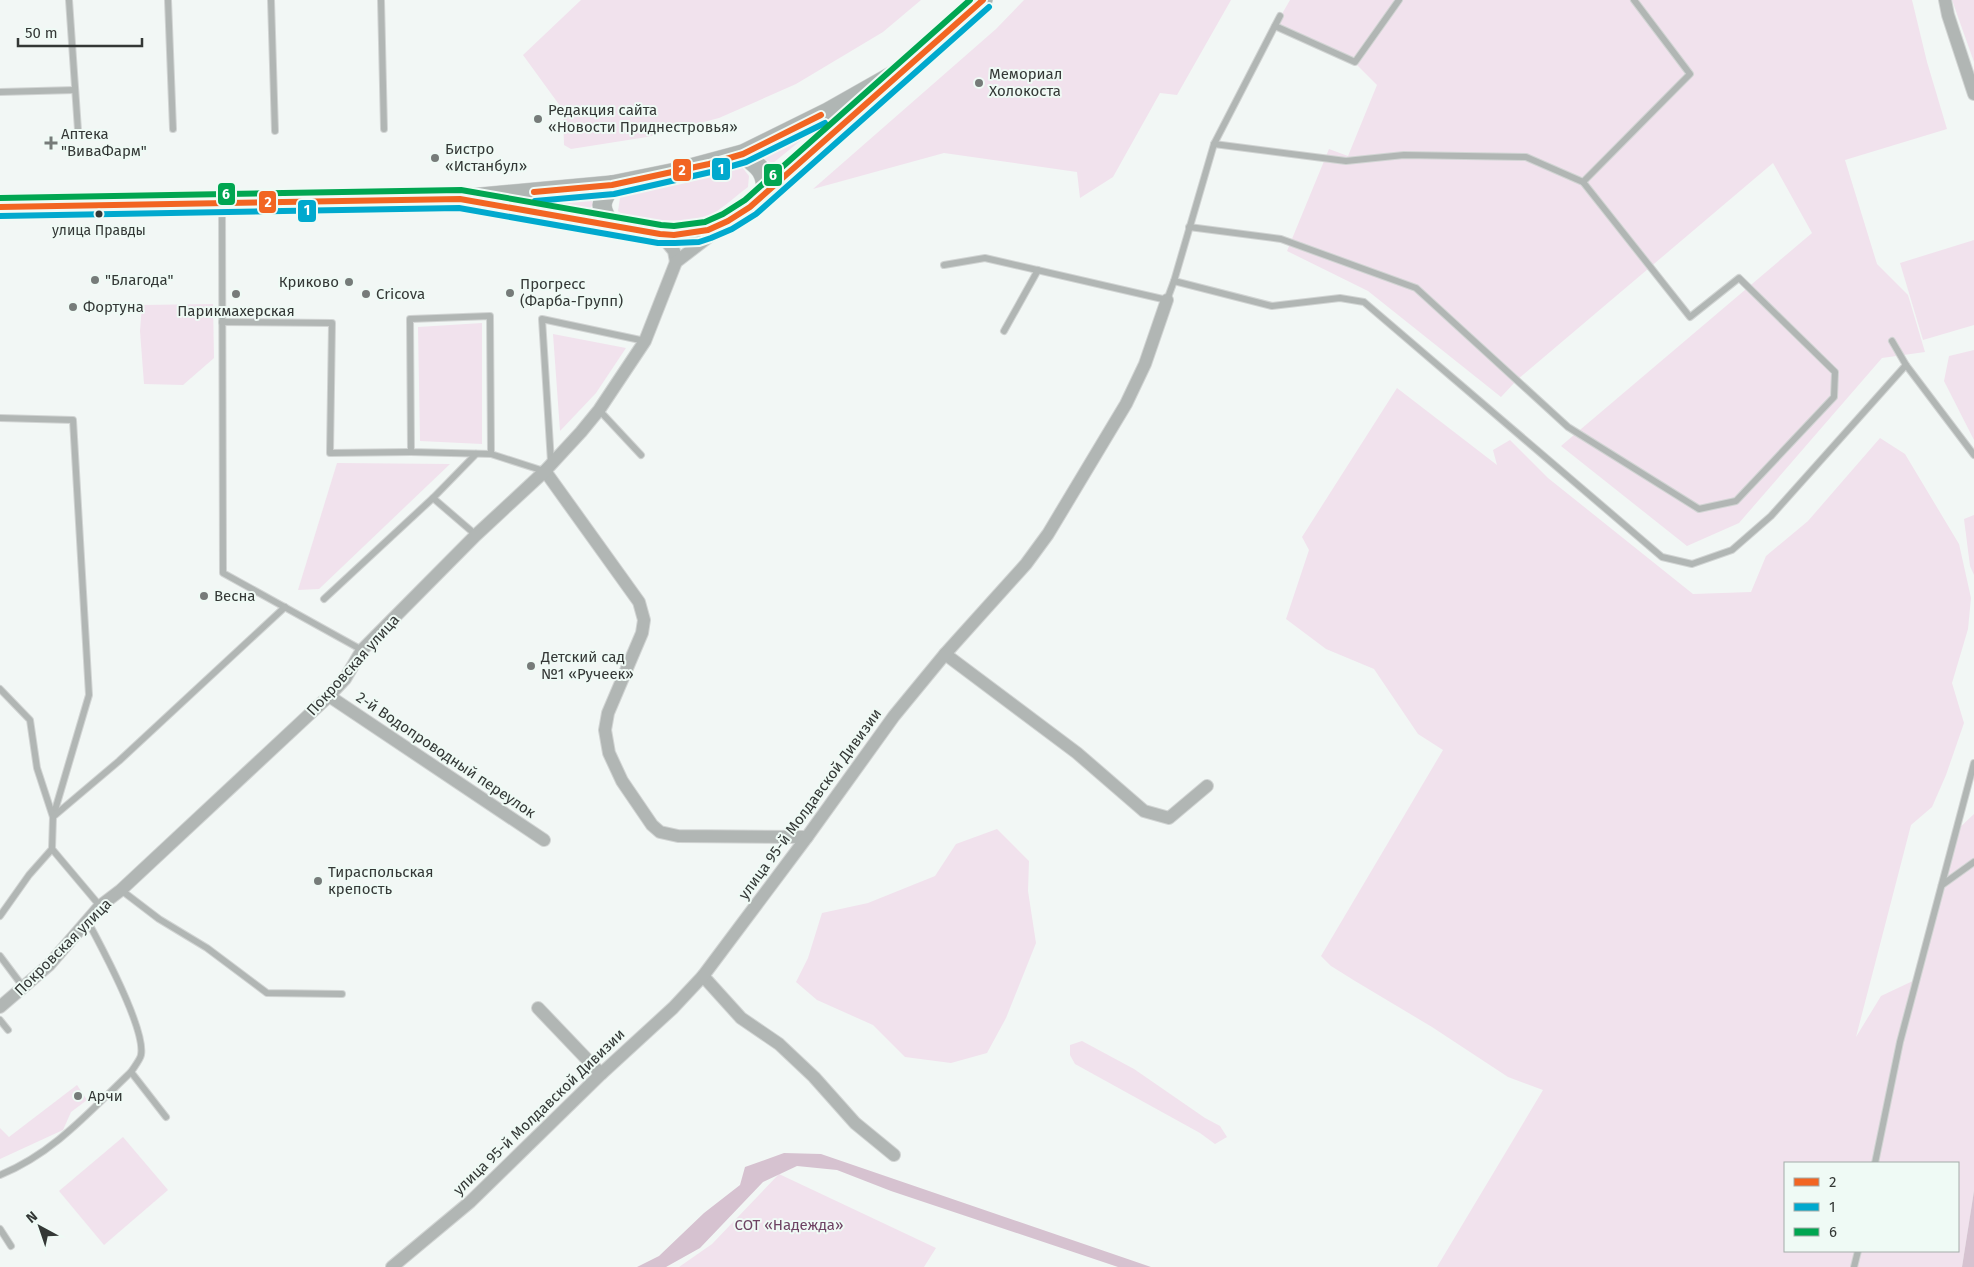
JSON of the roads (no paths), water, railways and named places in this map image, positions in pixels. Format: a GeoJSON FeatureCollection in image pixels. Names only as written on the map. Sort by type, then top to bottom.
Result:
{"type":"FeatureCollection","features":[{"type":"Feature","properties":{"kind":"main road"},"geometry":{"type":"LineString","coordinates":[[460,199],[660,234],[694,235],[714,229],[732,220],[766,193],[983,0]]}},
{"type":"Feature","properties":{"kind":"main road"},"geometry":{"type":"LineString","coordinates":[[0,207],[460,199],[612,185],[676,172],[743,154],[828,112],[911,65]]}},
{"type":"Feature","properties":{"kind":"main road"},"geometry":{"type":"LineString","coordinates":[[743,154],[761,168],[766,180],[766,193]]}},
{"type":"Feature","properties":{"kind":"main road"},"geometry":{"type":"LineString","coordinates":[[611,226],[602,211],[602,198],[612,185]]}},
{"type":"Feature","properties":{"kind":"street"},"geometry":{"type":"LineString","coordinates":[[1945,0],[1948,15],[1974,94]]}},
{"type":"Feature","properties":{"kind":"street"},"geometry":{"type":"LineString","coordinates":[[660,234],[674,251],[676,262],[732,220]]}},
{"type":"Feature","properties":{"kind":"street","name":"Покровская улица"},"geometry":{"type":"LineString","coordinates":[[0,1008],[49,964],[100,906],[121,890],[330,696],[344,679],[362,650],[476,535],[548,468],[599,410],[645,341],[676,262]]}},
{"type":"Feature","properties":{"kind":"street","name":"улица 95-й Молдавской Дивизии"},"geometry":{"type":"LineString","coordinates":[[392,1267],[470,1202],[601,1074],[673,1008],[703,976],[807,837],[894,716],[944,654],[1026,564],[1048,534],[1126,404],[1145,364],[1167,300]]}},
{"type":"Feature","properties":{"kind":"street"},"geometry":{"type":"LineString","coordinates":[[548,468],[639,602],[644,620],[642,633],[608,713],[605,730],[609,753],[622,781],[652,826],[660,832],[678,836],[807,837]]}},
{"type":"Feature","properties":{"kind":"street"},"geometry":{"type":"LineString","coordinates":[[944,654],[1077,753],[1144,811],[1169,818],[1207,786]]}},
{"type":"Feature","properties":{"kind":"street","name":"2-й Водопроводный переулок"},"geometry":{"type":"LineString","coordinates":[[330,696],[544,840]]}},
{"type":"Feature","properties":{"kind":"street"},"geometry":{"type":"LineString","coordinates":[[703,976],[740,1018],[779,1044],[814,1077],[855,1123],[894,1155]]}},
{"type":"Feature","properties":{"kind":"street"},"geometry":{"type":"LineString","coordinates":[[538,1008],[601,1074]]}},
{"type":"Feature","properties":{"kind":"lane"},"geometry":{"type":"LineString","coordinates":[[69,0],[78,130]]}},
{"type":"Feature","properties":{"kind":"lane"},"geometry":{"type":"LineString","coordinates":[[168,0],[173,130]]}},
{"type":"Feature","properties":{"kind":"lane"},"geometry":{"type":"LineString","coordinates":[[271,0],[275,131]]}},
{"type":"Feature","properties":{"kind":"lane"},"geometry":{"type":"LineString","coordinates":[[381,0],[384,129]]}},
{"type":"Feature","properties":{"kind":"lane"},"geometry":{"type":"LineString","coordinates":[[1275,26],[1354,62],[1399,0]]}},
{"type":"Feature","properties":{"kind":"lane"},"geometry":{"type":"LineString","coordinates":[[1583,182],[1690,74],[1634,0]]}},
{"type":"Feature","properties":{"kind":"lane"},"geometry":{"type":"LineString","coordinates":[[944,265],[985,258],[1167,300],[1214,144],[1280,16]]}},
{"type":"Feature","properties":{"kind":"lane"},"geometry":{"type":"LineString","coordinates":[[0,92],[75,90]]}},
{"type":"Feature","properties":{"kind":"lane"},"geometry":{"type":"LineString","coordinates":[[1189,227],[1281,239],[1416,288],[1568,427],[1700,509],[1736,501],[1834,397],[1835,372],[1740,278],[1690,317],[1583,182],[1526,156],[1404,155],[1346,161],[1214,144]]}},
{"type":"Feature","properties":{"kind":"lane"},"geometry":{"type":"LineString","coordinates":[[222,203],[223,574],[362,650]]}},
{"type":"Feature","properties":{"kind":"lane"},"geometry":{"type":"LineString","coordinates":[[1004,331],[1038,270]]}},
{"type":"Feature","properties":{"kind":"lane"},"geometry":{"type":"LineString","coordinates":[[1174,281],[1272,306],[1340,298],[1364,302],[1662,557],[1692,564],[1732,550],[1771,516],[1906,365]]}},
{"type":"Feature","properties":{"kind":"lane"},"geometry":{"type":"LineString","coordinates":[[411,452],[410,319],[490,316],[491,454]]}},
{"type":"Feature","properties":{"kind":"lane"},"geometry":{"type":"LineString","coordinates":[[222,322],[332,323],[330,453],[411,452],[491,454],[548,468],[542,319],[645,341]]}},
{"type":"Feature","properties":{"kind":"lane"},"geometry":{"type":"LineString","coordinates":[[1892,341],[1906,365],[1974,455]]}},
{"type":"Feature","properties":{"kind":"lane"},"geometry":{"type":"LineString","coordinates":[[599,410],[641,455]]}},
{"type":"Feature","properties":{"kind":"lane"},"geometry":{"type":"LineString","coordinates":[[0,418],[73,420],[89,695],[53,817],[52,849],[29,875],[0,916]]}},
{"type":"Feature","properties":{"kind":"lane"},"geometry":{"type":"LineString","coordinates":[[324,599],[433,498],[476,454]]}},
{"type":"Feature","properties":{"kind":"lane"},"geometry":{"type":"LineString","coordinates":[[433,498],[476,535]]}},
{"type":"Feature","properties":{"kind":"lane"},"geometry":{"type":"LineString","coordinates":[[53,817],[119,761],[285,607]]}},
{"type":"Feature","properties":{"kind":"lane"},"geometry":{"type":"LineString","coordinates":[[0,689],[30,720],[37,768],[53,817]]}},
{"type":"Feature","properties":{"kind":"lane"},"geometry":{"type":"LineString","coordinates":[[1875,1162],[1900,1042],[1974,763]]}},
{"type":"Feature","properties":{"kind":"lane"},"geometry":{"type":"LineString","coordinates":[[52,849],[100,906]]}},
{"type":"Feature","properties":{"kind":"lane"},"geometry":{"type":"LineString","coordinates":[[1942,885],[1974,862]]}},
{"type":"Feature","properties":{"kind":"lane"},"geometry":{"type":"LineString","coordinates":[[121,890],[159,919],[207,948],[267,993],[342,994]]}},
{"type":"Feature","properties":{"kind":"lane"},"geometry":{"type":"LineString","coordinates":[[0,1175],[32,1160],[54,1145],[131,1072],[141,1055],[139,1033],[110,963],[87,920]]}},
{"type":"Feature","properties":{"kind":"lane"},"geometry":{"type":"LineString","coordinates":[[0,956],[24,988]]}},
{"type":"Feature","properties":{"kind":"lane"},"geometry":{"type":"LineString","coordinates":[[0,1020],[8,1030]]}},
{"type":"Feature","properties":{"kind":"lane"},"geometry":{"type":"LineString","coordinates":[[131,1072],[166,1117]]}},
{"type":"Feature","properties":{"kind":"lane"},"geometry":{"type":"LineString","coordinates":[[0,1229],[11,1246]]}},
{"type":"Feature","properties":{"kind":"lane"},"geometry":{"type":"LineString","coordinates":[[1854,1267],[1858,1252]]}},
{"type":"Feature","properties":{"kind":"place","name":"Мемориал Холокоста"},"geometry":{"type":"Point","coordinates":[979,83]}},
{"type":"Feature","properties":{"kind":"place","name":"Редакция сайта «Новости Приднестровья»"},"geometry":{"type":"Point","coordinates":[538,119]}},
{"type":"Feature","properties":{"kind":"place","name":"Аптека \"ВиваФарм\""},"geometry":{"type":"Point","coordinates":[51,143]}},
{"type":"Feature","properties":{"kind":"place","name":"Бистро «Истанбул»"},"geometry":{"type":"Point","coordinates":[435,158]}},
{"type":"Feature","properties":{"kind":"place","name":"улица Правды"},"geometry":{"type":"Point","coordinates":[99,214]}},
{"type":"Feature","properties":{"kind":"place","name":"\"Благода\""},"geometry":{"type":"Point","coordinates":[95,280]}},
{"type":"Feature","properties":{"kind":"place","name":"Криково"},"geometry":{"type":"Point","coordinates":[349,282]}},
{"type":"Feature","properties":{"kind":"place","name":"Прогресс (Фарба-Групп)"},"geometry":{"type":"Point","coordinates":[510,293]}},
{"type":"Feature","properties":{"kind":"place","name":"Парикмахерская"},"geometry":{"type":"Point","coordinates":[236,294]}},
{"type":"Feature","properties":{"kind":"place","name":"Cricova"},"geometry":{"type":"Point","coordinates":[366,294]}},
{"type":"Feature","properties":{"kind":"place","name":"Фортуна"},"geometry":{"type":"Point","coordinates":[73,307]}},
{"type":"Feature","properties":{"kind":"place","name":"Весна"},"geometry":{"type":"Point","coordinates":[204,596]}},
{"type":"Feature","properties":{"kind":"place","name":"Детский сад №1 «Ручеек»"},"geometry":{"type":"Point","coordinates":[531,666]}},
{"type":"Feature","properties":{"kind":"place","name":"Тираспольская крепость"},"geometry":{"type":"Point","coordinates":[318,881]}},
{"type":"Feature","properties":{"kind":"place","name":"Арчи"},"geometry":{"type":"Point","coordinates":[78,1096]}},
{"type":"Feature","properties":{"kind":"park label","name":"СОТ «Надежда»"},"geometry":{"type":"Point","coordinates":[789,1225]}}]}
